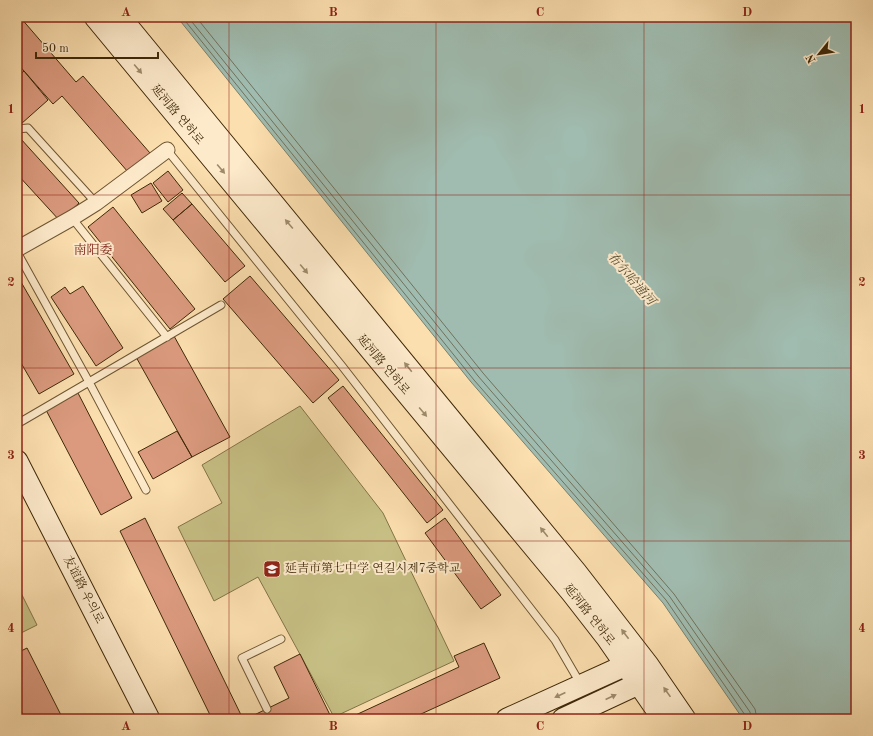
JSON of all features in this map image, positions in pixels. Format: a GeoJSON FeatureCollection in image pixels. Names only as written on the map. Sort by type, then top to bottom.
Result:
{"type":"FeatureCollection","features":[{"type":"Feature","properties":{"kind":"main road","name":"延河路 연하로"},"geometry":{"type":"LineString","coordinates":[[95,17],[572,593],[607,638],[663,719]]}},
{"type":"Feature","properties":{"kind":"main road","name":"延河路 연하로"},"geometry":{"type":"LineString","coordinates":[[120,17],[571,566],[648,665],[686,719]]}},
{"type":"Feature","properties":{"kind":"main road","name":"友谊路 우의로"},"geometry":{"type":"LineString","coordinates":[[17,461],[149,719]]}},
{"type":"Feature","properties":{"kind":"main road"},"geometry":{"type":"LineString","coordinates":[[507,719],[626,665],[648,665],[638,684],[563,719]]}},
{"type":"Feature","properties":{"kind":"street"},"geometry":{"type":"LineString","coordinates":[[17,251],[96,203],[167,150]]}},
{"type":"Feature","properties":{"kind":"lane"},"geometry":{"type":"LineString","coordinates":[[17,129],[28,128],[96,203]]}},
{"type":"Feature","properties":{"kind":"lane"},"geometry":{"type":"LineString","coordinates":[[167,150],[342,366],[555,640],[582,685]]}},
{"type":"Feature","properties":{"kind":"lane"},"geometry":{"type":"LineString","coordinates":[[72,218],[167,337]]}},
{"type":"Feature","properties":{"kind":"lane"},"geometry":{"type":"LineString","coordinates":[[17,251],[146,490]]}},
{"type":"Feature","properties":{"kind":"lane"},"geometry":{"type":"LineString","coordinates":[[17,424],[221,305]]}},
{"type":"Feature","properties":{"kind":"lane"},"geometry":{"type":"LineString","coordinates":[[267,709],[242,658],[281,639]]}},
{"type":"Feature","properties":{"kind":"shaded area"},"geometry":{"type":"Polygon","coordinates":[[[300,406],[383,513],[454,661],[334,717],[258,577],[214,601],[178,527],[222,503],[202,465],[300,406]]]}},
{"type":"Feature","properties":{"kind":"shaded area"},"geometry":{"type":"Polygon","coordinates":[[[17,585],[37,625],[17,635],[17,585]]]}},
{"type":"Feature","properties":{"kind":"water","name":"布尔哈通河"},"geometry":{"type":"Polygon","coordinates":[[[177,17],[856,17],[856,719],[743,719],[663,603],[471,382],[177,17]]]}},
{"type":"Feature","properties":{"kind":"building"},"geometry":{"type":"Polygon","coordinates":[[[17,17],[20,17],[76,82],[83,76],[150,153],[128,172],[62,96],[53,104],[17,63],[17,17]]]}},
{"type":"Feature","properties":{"kind":"building"},"geometry":{"type":"Polygon","coordinates":[[[24,71],[48,100],[21,124],[17,119],[17,77],[24,71]]]}},
{"type":"Feature","properties":{"kind":"building"},"geometry":{"type":"Polygon","coordinates":[[[20,138],[79,203],[60,221],[17,174],[17,140],[20,138]]]}},
{"type":"Feature","properties":{"kind":"building"},"geometry":{"type":"Polygon","coordinates":[[[168,171],[183,190],[168,202],[153,183],[168,171]]]}},
{"type":"Feature","properties":{"kind":"building"},"geometry":{"type":"Polygon","coordinates":[[[151,183],[162,201],[142,213],[131,195],[151,183]]]}},
{"type":"Feature","properties":{"kind":"building"},"geometry":{"type":"Polygon","coordinates":[[[182,193],[192,204],[173,220],[163,209],[182,193]]]}},
{"type":"Feature","properties":{"kind":"building"},"geometry":{"type":"Polygon","coordinates":[[[192,204],[245,266],[225,282],[173,220],[192,204]]]}},
{"type":"Feature","properties":{"kind":"building"},"geometry":{"type":"Polygon","coordinates":[[[113,207],[195,309],[170,329],[88,227],[113,207]]]}},
{"type":"Feature","properties":{"kind":"building"},"geometry":{"type":"Polygon","coordinates":[[[17,275],[74,374],[39,394],[17,356],[17,275]]]}},
{"type":"Feature","properties":{"kind":"building"},"geometry":{"type":"Polygon","coordinates":[[[250,276],[339,380],[313,403],[223,299],[250,276]]]}},
{"type":"Feature","properties":{"kind":"building"},"geometry":{"type":"Polygon","coordinates":[[[83,286],[123,348],[96,366],[51,297],[65,287],[70,294],[83,286]]]}},
{"type":"Feature","properties":{"kind":"building"},"geometry":{"type":"Polygon","coordinates":[[[174,336],[230,437],[192,457],[136,357],[174,336]]]}},
{"type":"Feature","properties":{"kind":"building"},"geometry":{"type":"Polygon","coordinates":[[[343,386],[443,510],[427,523],[328,398],[343,386]]]}},
{"type":"Feature","properties":{"kind":"building"},"geometry":{"type":"Polygon","coordinates":[[[78,393],[132,498],[101,515],[46,410],[78,393]]]}},
{"type":"Feature","properties":{"kind":"building"},"geometry":{"type":"Polygon","coordinates":[[[177,431],[192,457],[153,479],[138,452],[177,431]]]}},
{"type":"Feature","properties":{"kind":"building"},"geometry":{"type":"Polygon","coordinates":[[[145,518],[243,719],[212,719],[120,531],[145,518]]]}},
{"type":"Feature","properties":{"kind":"building"},"geometry":{"type":"Polygon","coordinates":[[[445,518],[501,595],[481,609],[425,533],[445,518]]]}},
{"type":"Feature","properties":{"kind":"building"},"geometry":{"type":"Polygon","coordinates":[[[484,643],[500,678],[410,719],[347,719],[459,667],[454,656],[484,643]]]}},
{"type":"Feature","properties":{"kind":"building"},"geometry":{"type":"Polygon","coordinates":[[[27,648],[63,719],[25,719],[17,702],[17,653],[27,648]]]}},
{"type":"Feature","properties":{"kind":"building"},"geometry":{"type":"Polygon","coordinates":[[[300,654],[332,719],[246,719],[289,698],[274,667],[300,654]]]}},
{"type":"Feature","properties":{"kind":"place","name":"延吉市第七中学 연길시제7중학교"},"geometry":{"type":"Point","coordinates":[272,569]}},
{"type":"Feature","properties":{"kind":"district","name":"南阳委"},"geometry":{"type":"Point","coordinates":[93,250]}}]}
